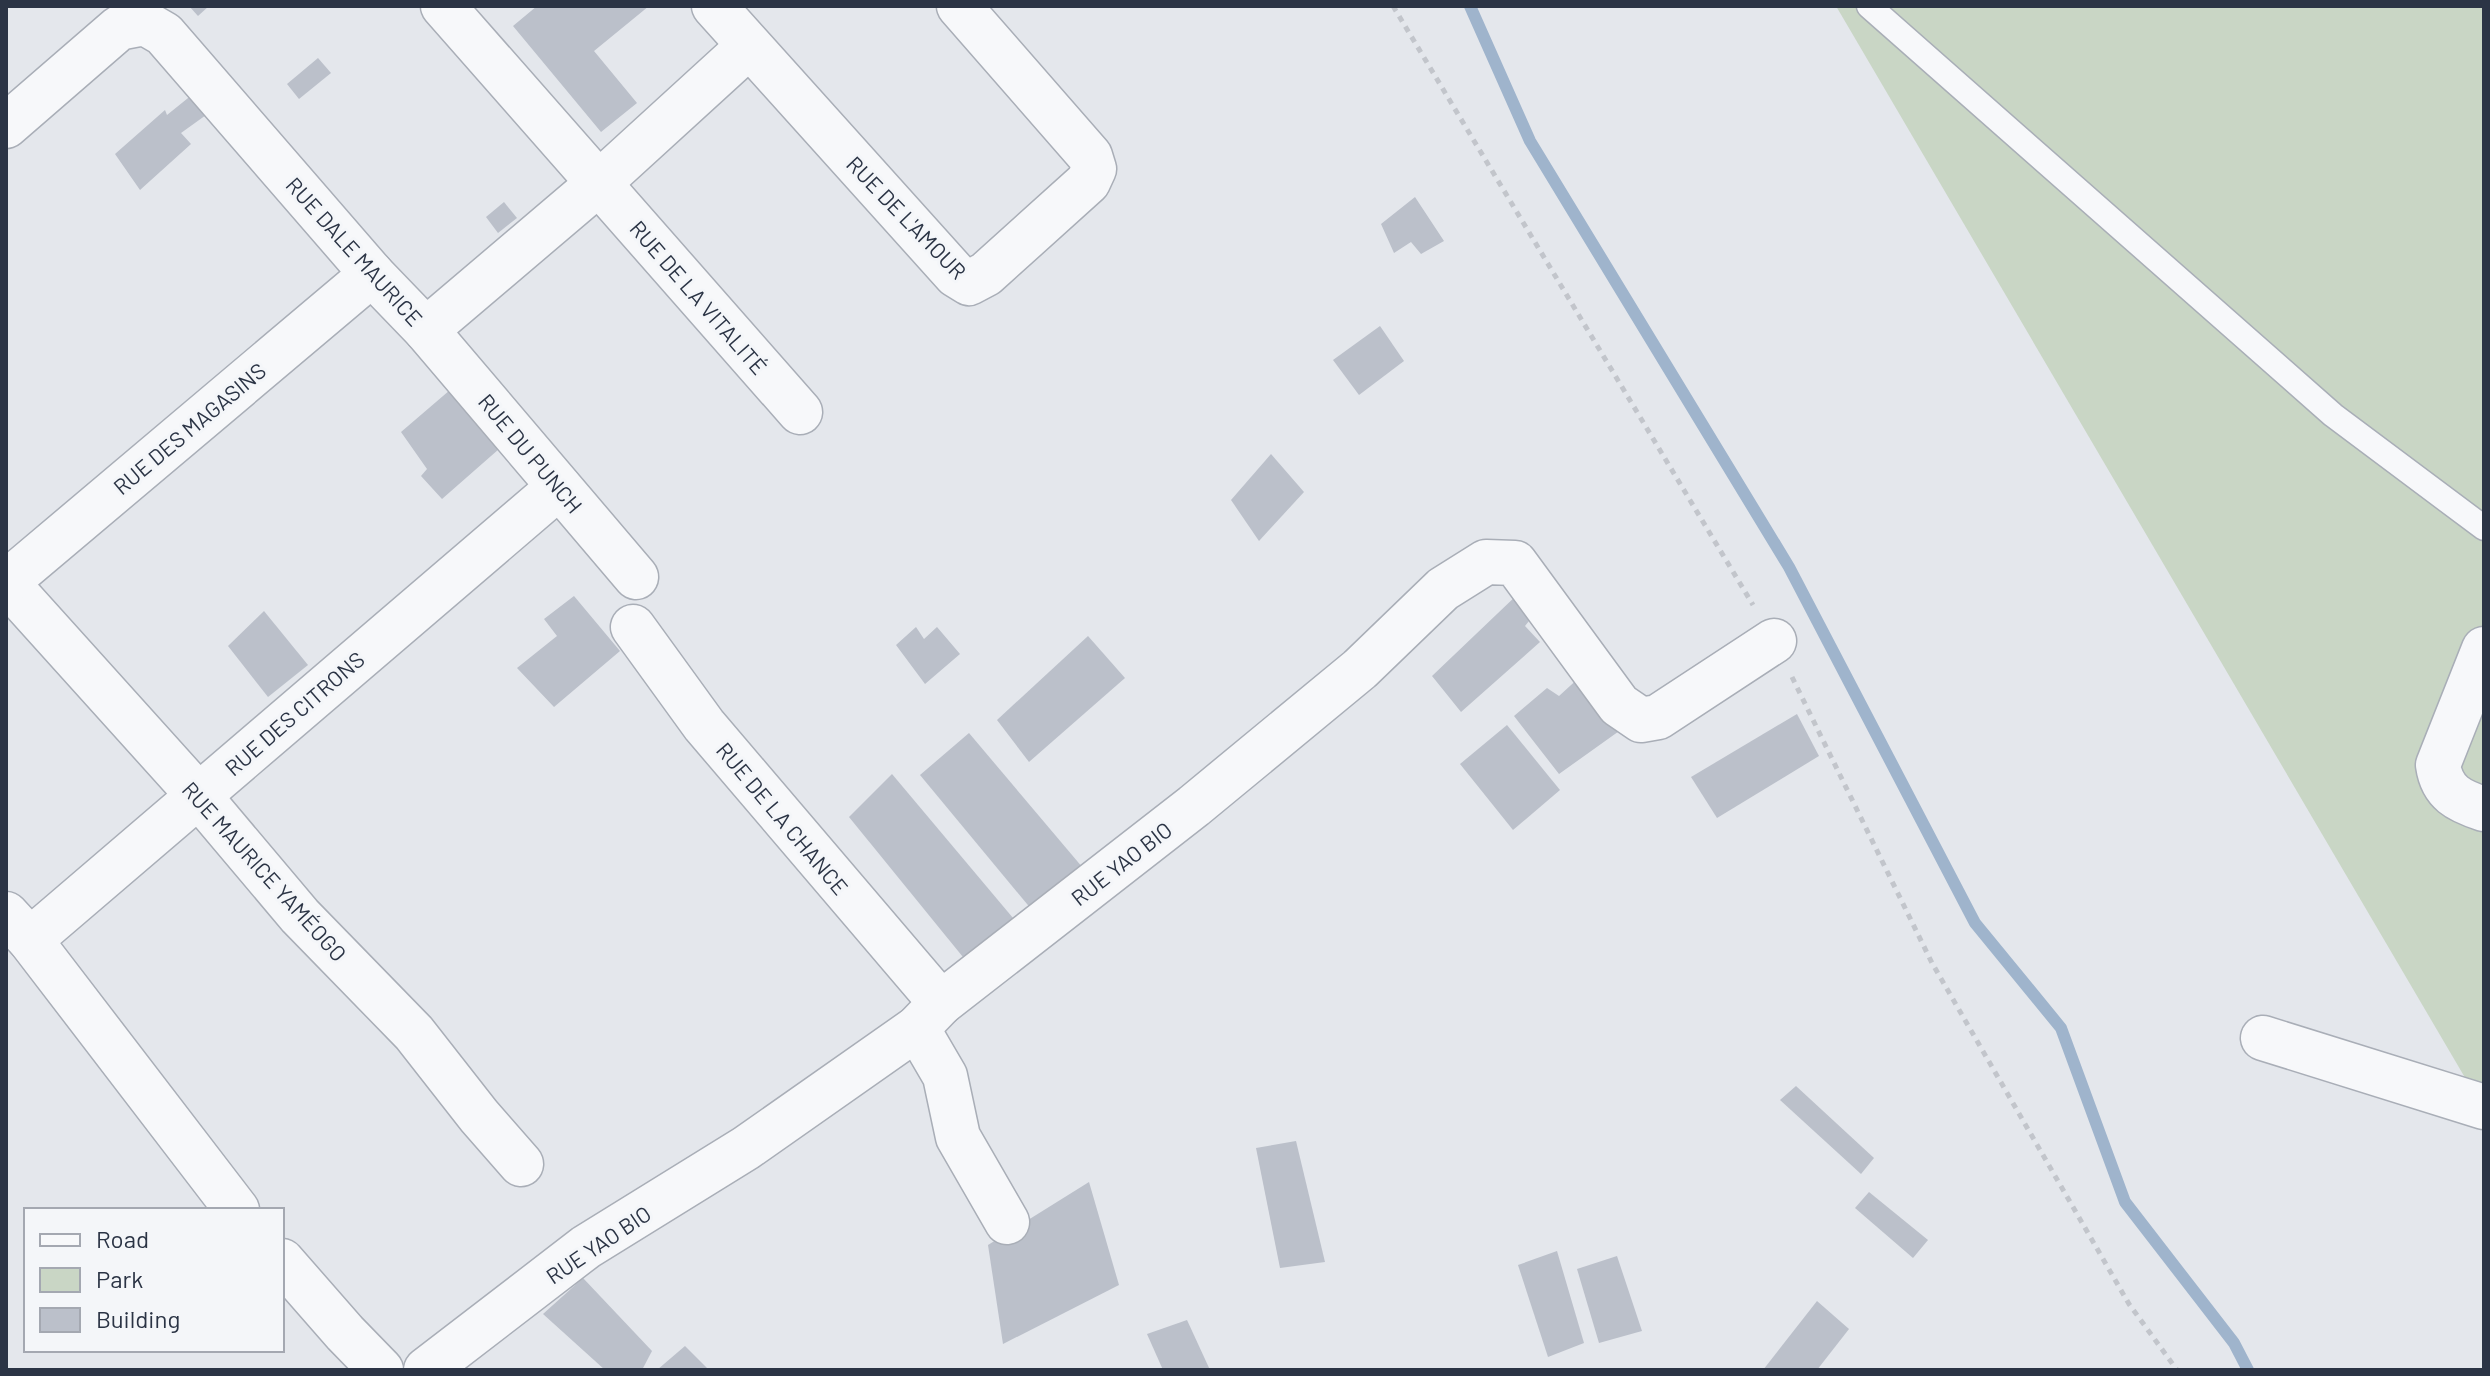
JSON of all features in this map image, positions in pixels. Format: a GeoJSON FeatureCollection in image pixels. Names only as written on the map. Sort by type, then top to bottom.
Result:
{"type":"FeatureCollection","features":[{"type":"Feature","properties":{"kind":"street","name":"RUE DE LA VITALITÉ"},"geometry":{"type":"LineString","coordinates":[[443,6],[800,412]]}},
{"type":"Feature","properties":{"kind":"street"},"geometry":{"type":"LineString","coordinates":[[714,6],[749,46]]}},
{"type":"Feature","properties":{"kind":"street","name":"RUE DE L'AMOUR"},"geometry":{"type":"LineString","coordinates":[[749,46],[956,275],[969,283],[986,274],[1088,182],[1094,169],[1090,156],[959,6]]}},
{"type":"Feature","properties":{"kind":"street","name":"RUE DALE MAURICE"},"geometry":{"type":"LineString","coordinates":[[6,126],[119,28],[145,23],[164,34],[372,274],[426,330],[599,183],[749,46]]}},
{"type":"Feature","properties":{"kind":"street","name":"RUE DES MAGASINS"},"geometry":{"type":"LineString","coordinates":[[6,582],[372,274]]}},
{"type":"Feature","properties":{"kind":"street","name":"RUE DU PUNCH"},"geometry":{"type":"LineString","coordinates":[[426,330],[636,577]]}},
{"type":"Feature","properties":{"kind":"street","name":"RUE DES CITRONS"},"geometry":{"type":"LineString","coordinates":[[18,927],[198,795],[559,487]]}},
{"type":"Feature","properties":{"kind":"street","name":"RUE YAO BIO"},"geometry":{"type":"LineString","coordinates":[[430,1369],[586,1247],[746,1148],[929,1015],[1194,806],[1360,669],[1443,589],[1486,562],[1515,563],[1619,705],[1641,720],[1658,717],[1774,641]]}},
{"type":"Feature","properties":{"kind":"street","name":"RUE MAURICE YAMÉOGO"},"geometry":{"type":"LineString","coordinates":[[6,582],[198,795],[300,916],[414,1033],[521,1164]]}},
{"type":"Feature","properties":{"kind":"street","name":"RUE DE LA CHANCE"},"geometry":{"type":"LineString","coordinates":[[633,627],[704,725],[929,1015],[958,1137],[1007,1222]]}},
{"type":"Feature","properties":{"kind":"street"},"geometry":{"type":"LineString","coordinates":[[2484,649],[2438,765],[2440,778],[2452,796],[2460,802],[2484,809]]}},
{"type":"Feature","properties":{"kind":"street"},"geometry":{"type":"LineString","coordinates":[[18,927],[235,1208]]}},
{"type":"Feature","properties":{"kind":"street"},"geometry":{"type":"LineString","coordinates":[[2263,1038],[2484,1107]]}},
{"type":"Feature","properties":{"kind":"street"},"geometry":{"type":"LineString","coordinates":[[284,1263],[381,1370]]}},
{"type":"Feature","properties":{"kind":"lane"},"geometry":{"type":"LineString","coordinates":[[1869,6],[2333,415],[2484,528]]}},
{"type":"Feature","properties":{"kind":"green space"},"geometry":{"type":"Polygon","coordinates":[[[1836,6],[2484,6],[2484,1110],[1836,6]]]}},
{"type":"Feature","properties":{"kind":"building"},"geometry":{"type":"Polygon","coordinates":[[[189,6],[209,6],[198,16],[189,6]]]}},
{"type":"Feature","properties":{"kind":"building"},"geometry":{"type":"Polygon","coordinates":[[[537,6],[649,6],[594,51],[637,103],[601,132],[513,26],[537,6]]]}},
{"type":"Feature","properties":{"kind":"building"},"geometry":{"type":"Polygon","coordinates":[[[318,58],[331,73],[299,99],[287,84],[318,58]]]}},
{"type":"Feature","properties":{"kind":"building"},"geometry":{"type":"Polygon","coordinates":[[[198,90],[213,110],[181,133],[191,144],[140,190],[115,154],[165,110],[167,115],[198,90]]]}},
{"type":"Feature","properties":{"kind":"building"},"geometry":{"type":"Polygon","coordinates":[[[1415,197],[1444,241],[1421,254],[1411,242],[1394,253],[1381,224],[1415,197]]]}},
{"type":"Feature","properties":{"kind":"building"},"geometry":{"type":"Polygon","coordinates":[[[504,202],[517,218],[498,233],[486,217],[504,202]]]}},
{"type":"Feature","properties":{"kind":"building"},"geometry":{"type":"Polygon","coordinates":[[[1380,326],[1404,361],[1359,395],[1333,360],[1380,326]]]}},
{"type":"Feature","properties":{"kind":"building"},"geometry":{"type":"Polygon","coordinates":[[[450,390],[499,449],[442,499],[421,476],[427,469],[401,432],[450,390]]]}},
{"type":"Feature","properties":{"kind":"building"},"geometry":{"type":"Polygon","coordinates":[[[1271,454],[1304,492],[1259,541],[1231,500],[1271,454]]]}},
{"type":"Feature","properties":{"kind":"building"},"geometry":{"type":"Polygon","coordinates":[[[1519,593],[1537,611],[1525,626],[1540,642],[1461,712],[1432,676],[1519,593]]]}},
{"type":"Feature","properties":{"kind":"building"},"geometry":{"type":"Polygon","coordinates":[[[574,596],[620,651],[554,707],[517,668],[557,636],[544,619],[574,596]]]}},
{"type":"Feature","properties":{"kind":"building"},"geometry":{"type":"Polygon","coordinates":[[[264,611],[308,665],[268,697],[228,646],[264,611]]]}},
{"type":"Feature","properties":{"kind":"building"},"geometry":{"type":"Polygon","coordinates":[[[916,627],[924,639],[937,627],[960,654],[925,684],[896,645],[916,627]]]}},
{"type":"Feature","properties":{"kind":"building"},"geometry":{"type":"Polygon","coordinates":[[[1088,636],[1125,678],[1029,762],[997,720],[1088,636]]]}},
{"type":"Feature","properties":{"kind":"building"},"geometry":{"type":"Polygon","coordinates":[[[1582,675],[1622,729],[1559,774],[1514,716],[1547,688],[1559,696],[1582,675]]]}},
{"type":"Feature","properties":{"kind":"building"},"geometry":{"type":"Polygon","coordinates":[[[1797,714],[1819,756],[1717,818],[1691,777],[1797,714]]]}},
{"type":"Feature","properties":{"kind":"building"},"geometry":{"type":"Polygon","coordinates":[[[1507,725],[1560,790],[1513,830],[1460,764],[1507,725]]]}},
{"type":"Feature","properties":{"kind":"building"},"geometry":{"type":"Polygon","coordinates":[[[969,733],[1083,868],[1032,910],[920,775],[969,733]]]}},
{"type":"Feature","properties":{"kind":"building"},"geometry":{"type":"Polygon","coordinates":[[[892,774],[1013,918],[967,962],[849,817],[892,774]]]}},
{"type":"Feature","properties":{"kind":"building"},"geometry":{"type":"Polygon","coordinates":[[[1796,1086],[1874,1158],[1861,1174],[1780,1100],[1796,1086]]]}},
{"type":"Feature","properties":{"kind":"building"},"geometry":{"type":"Polygon","coordinates":[[[1296,1141],[1325,1262],[1280,1268],[1256,1148],[1296,1141]]]}},
{"type":"Feature","properties":{"kind":"building"},"geometry":{"type":"Polygon","coordinates":[[[1089,1182],[1119,1285],[1003,1344],[988,1245],[1089,1182]]]}},
{"type":"Feature","properties":{"kind":"building"},"geometry":{"type":"Polygon","coordinates":[[[1869,1192],[1928,1240],[1913,1258],[1855,1208],[1869,1192]]]}},
{"type":"Feature","properties":{"kind":"building"},"geometry":{"type":"Polygon","coordinates":[[[1557,1251],[1584,1343],[1548,1357],[1518,1265],[1557,1251]]]}},
{"type":"Feature","properties":{"kind":"building"},"geometry":{"type":"Polygon","coordinates":[[[1617,1256],[1642,1331],[1599,1343],[1577,1269],[1617,1256]]]}},
{"type":"Feature","properties":{"kind":"building"},"geometry":{"type":"Polygon","coordinates":[[[583,1278],[652,1351],[642,1370],[605,1370],[543,1314],[583,1278]]]}},
{"type":"Feature","properties":{"kind":"building"},"geometry":{"type":"Polygon","coordinates":[[[1817,1301],[1849,1329],[1817,1370],[1763,1370],[1817,1301]]]}},
{"type":"Feature","properties":{"kind":"building"},"geometry":{"type":"Polygon","coordinates":[[[1187,1320],[1210,1370],[1163,1370],[1147,1334],[1187,1320]]]}},
{"type":"Feature","properties":{"kind":"building"},"geometry":{"type":"Polygon","coordinates":[[[685,1346],[709,1370],[657,1370],[685,1346]]]}},
{"type":"Feature","properties":{"kind":"waterway"},"geometry":{"type":"LineString","coordinates":[[1470,6],[1530,141],[1789,567],[1975,923],[2061,1028],[2125,1202],[2234,1343],[2248,1370]]}}]}
